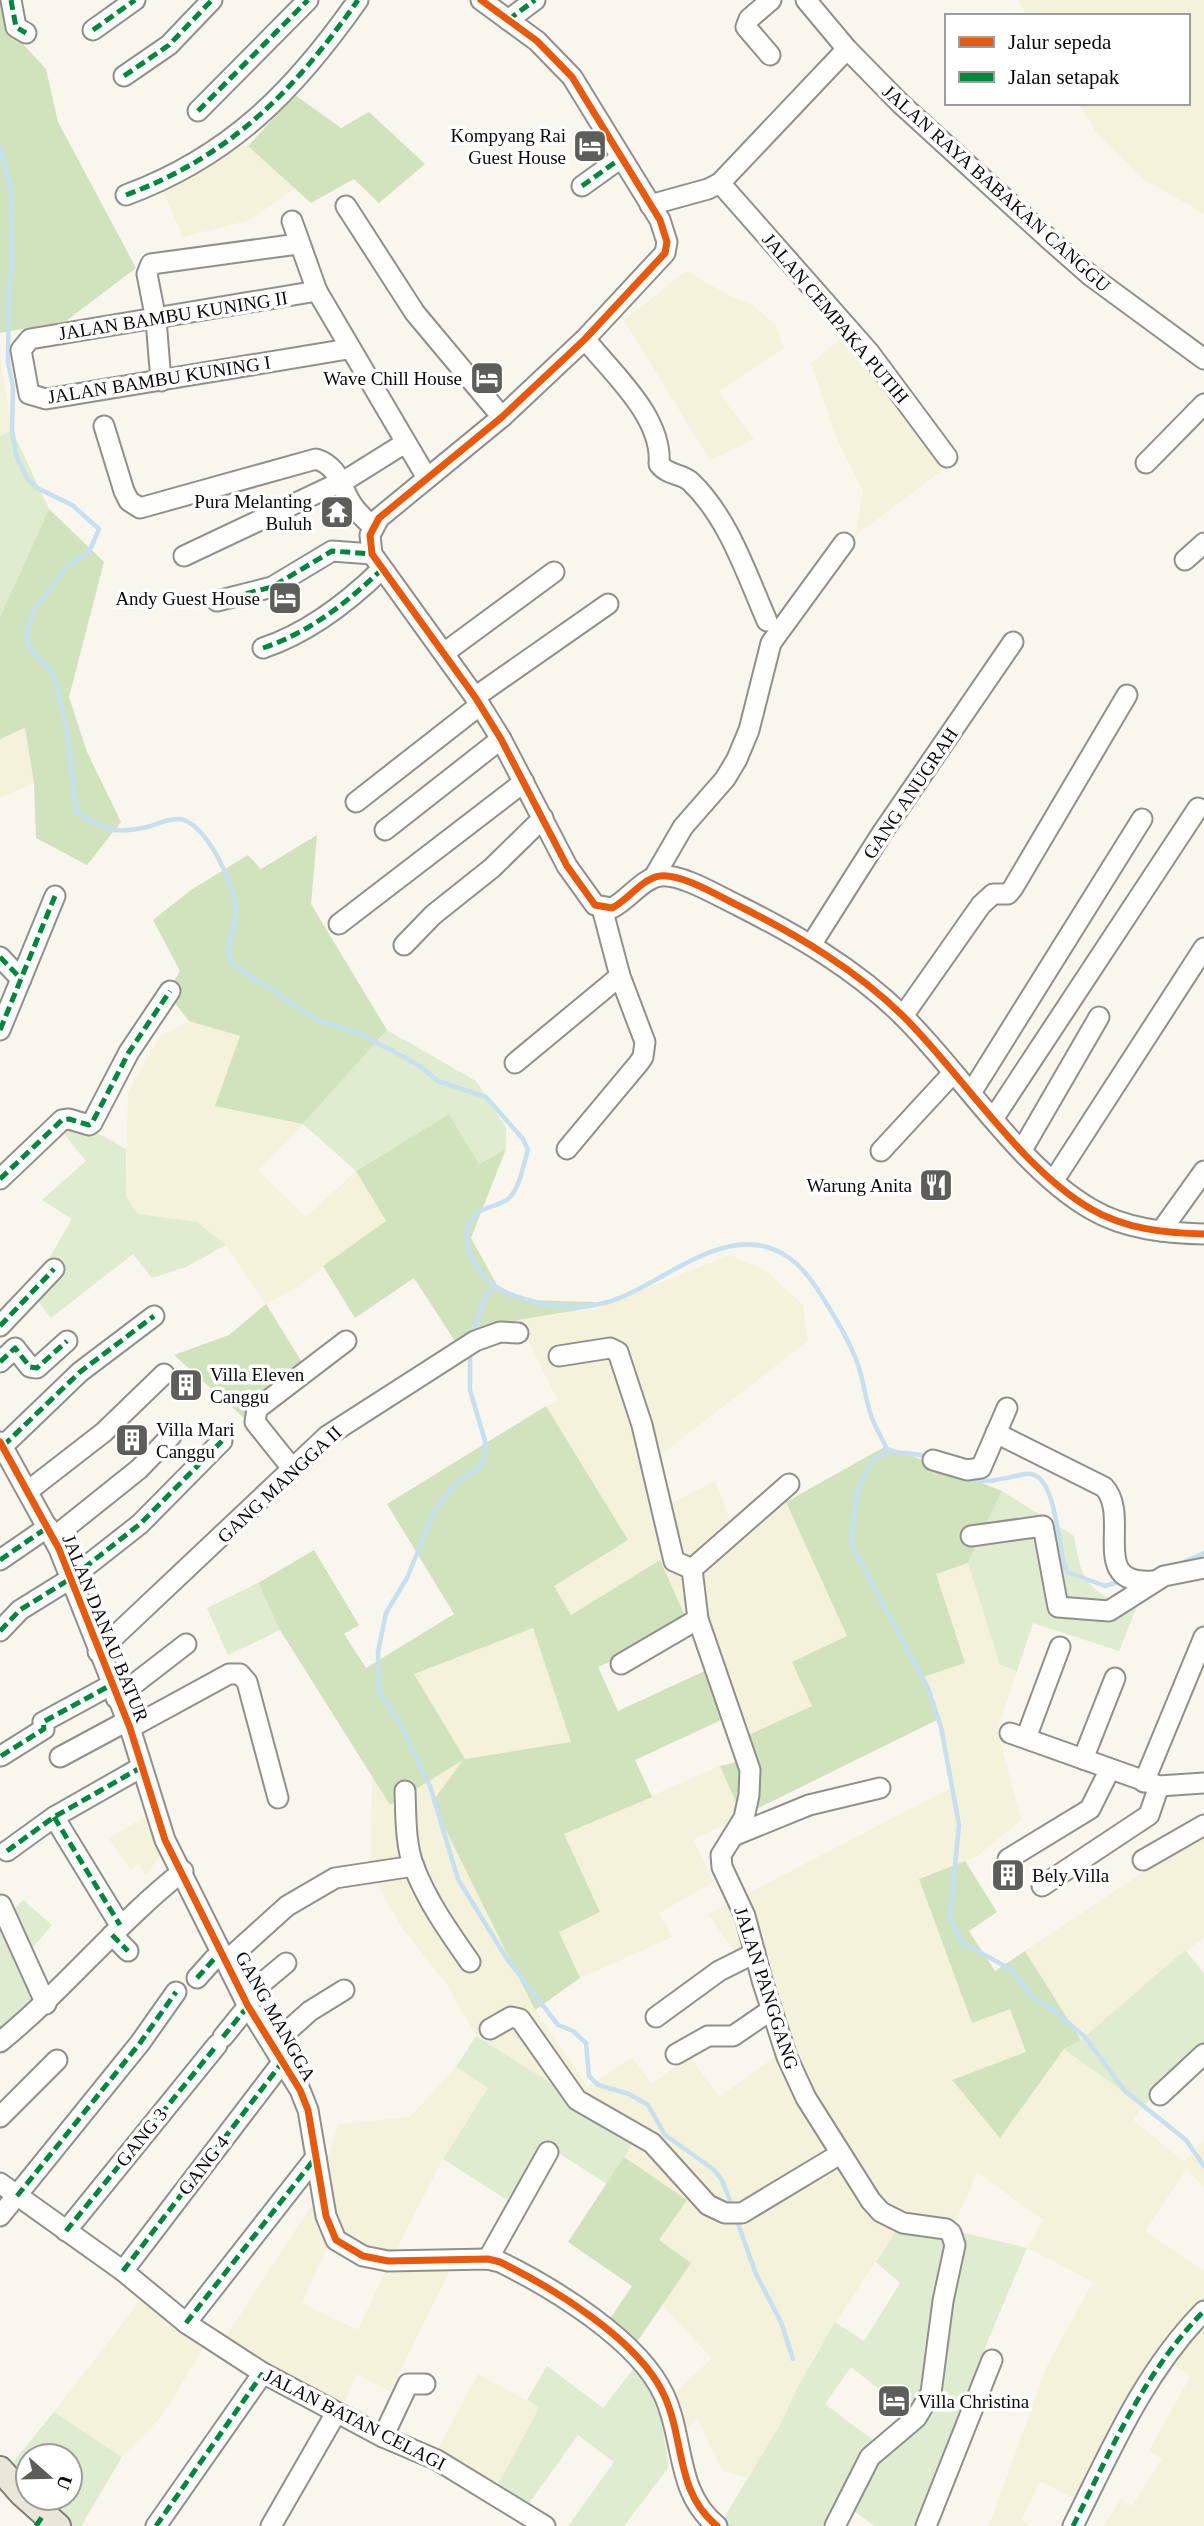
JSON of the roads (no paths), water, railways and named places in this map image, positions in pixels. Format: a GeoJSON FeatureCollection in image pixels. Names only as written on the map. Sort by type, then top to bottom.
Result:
{"type":"FeatureCollection","features":[{"type":"Feature","properties":{"kind":"main road"},"geometry":{"type":"LineString","coordinates":[[0,2469],[46,2522]]}},
{"type":"Feature","properties":{"kind":"street"},"geometry":{"type":"LineString","coordinates":[[11,0],[18,31],[26,33]]}},
{"type":"Feature","properties":{"kind":"street"},"geometry":{"type":"LineString","coordinates":[[93,30],[135,0]]}},
{"type":"Feature","properties":{"kind":"street"},"geometry":{"type":"LineString","coordinates":[[124,76],[169,46],[212,0]]}},
{"type":"Feature","properties":{"kind":"street"},"geometry":{"type":"LineString","coordinates":[[198,111],[308,0]]}},
{"type":"Feature","properties":{"kind":"street"},"geometry":{"type":"LineString","coordinates":[[126,195],[167,180],[197,164],[261,116],[314,60],[358,0]]}},
{"type":"Feature","properties":{"kind":"street"},"geometry":{"type":"LineString","coordinates":[[481,0],[554,55],[572,77],[664,232],[665,253],[659,262],[585,339],[502,417],[427,478],[373,527],[369,543],[377,562],[478,701],[582,892],[602,908],[620,976],[643,1033],[643,1057],[568,1149]]}},
{"type":"Feature","properties":{"kind":"street"},"geometry":{"type":"LineString","coordinates":[[509,20],[535,0]]}},
{"type":"Feature","properties":{"kind":"street"},"geometry":{"type":"LineString","coordinates":[[770,55],[746,27],[749,19],[771,0]]}},
{"type":"Feature","properties":{"kind":"street","name":"JALAN RAYA BABAKAN CANGGU"},"geometry":{"type":"LineString","coordinates":[[806,0],[847,49],[901,104],[1091,276],[1204,359]]}},
{"type":"Feature","properties":{"kind":"street"},"geometry":{"type":"LineString","coordinates":[[650,205],[708,189],[720,183],[847,49]]}},
{"type":"Feature","properties":{"kind":"street"},"geometry":{"type":"LineString","coordinates":[[582,186],[621,158]]}},
{"type":"Feature","properties":{"kind":"street","name":"JALAN CEMPAKA PUTIH"},"geometry":{"type":"LineString","coordinates":[[720,183],[853,333],[947,457]]}},
{"type":"Feature","properties":{"kind":"street"},"geometry":{"type":"LineString","coordinates":[[346,206],[415,313],[502,417]]}},
{"type":"Feature","properties":{"kind":"street"},"geometry":{"type":"LineString","coordinates":[[292,221],[317,291],[348,349],[427,478]]}},
{"type":"Feature","properties":{"kind":"street"},"geometry":{"type":"LineString","coordinates":[[161,381],[156,320],[147,274],[152,264],[298,244]]}},
{"type":"Feature","properties":{"kind":"street","name":"JALAN BAMBU KUNING II"},"geometry":{"type":"LineString","coordinates":[[30,338],[156,320],[317,291]]}},
{"type":"Feature","properties":{"kind":"street","name":"JALAN BAMBU KUNING I"},"geometry":{"type":"LineString","coordinates":[[30,338],[21,350],[29,394],[38,398],[161,381],[348,349]]}},
{"type":"Feature","properties":{"kind":"street"},"geometry":{"type":"LineString","coordinates":[[585,339],[640,407],[655,431],[661,449],[659,464],[664,471],[692,483],[726,527],[767,621]]}},
{"type":"Feature","properties":{"kind":"street"},"geometry":{"type":"LineString","coordinates":[[1146,463],[1204,404]]}},
{"type":"Feature","properties":{"kind":"street"},"geometry":{"type":"LineString","coordinates":[[104,426],[124,491],[129,501],[140,508],[306,459],[322,461],[343,481],[350,501],[373,527]]}},
{"type":"Feature","properties":{"kind":"street"},"geometry":{"type":"LineString","coordinates":[[184,556],[343,481],[405,443]]}},
{"type":"Feature","properties":{"kind":"street"},"geometry":{"type":"LineString","coordinates":[[602,908],[620,904],[654,877],[683,827],[725,779],[749,730],[771,643],[844,543]]}},
{"type":"Feature","properties":{"kind":"street"},"geometry":{"type":"LineString","coordinates":[[1185,560],[1204,543]]}},
{"type":"Feature","properties":{"kind":"street"},"geometry":{"type":"LineString","coordinates":[[217,601],[272,587],[332,551],[377,562]]}},
{"type":"Feature","properties":{"kind":"street"},"geometry":{"type":"LineString","coordinates":[[263,648],[297,635],[356,595],[377,562]]}},
{"type":"Feature","properties":{"kind":"street"},"geometry":{"type":"LineString","coordinates":[[444,653],[554,572]]}},
{"type":"Feature","properties":{"kind":"street"},"geometry":{"type":"LineString","coordinates":[[356,802],[478,701],[608,604]]}},
{"type":"Feature","properties":{"kind":"street","name":"GANG ANUGRAH"},"geometry":{"type":"LineString","coordinates":[[811,945],[882,833],[1013,642]]}},
{"type":"Feature","properties":{"kind":"street"},"geometry":{"type":"LineString","coordinates":[[903,1016],[981,905],[993,894],[1008,894],[1013,888],[1127,695]]}},
{"type":"Feature","properties":{"kind":"street"},"geometry":{"type":"LineString","coordinates":[[385,830],[501,739]]}},
{"type":"Feature","properties":{"kind":"street"},"geometry":{"type":"LineString","coordinates":[[340,924],[524,782]]}},
{"type":"Feature","properties":{"kind":"street"},"geometry":{"type":"LineString","coordinates":[[993,1119],[1198,808]]}},
{"type":"Feature","properties":{"kind":"street"},"geometry":{"type":"LineString","coordinates":[[404,945],[433,915],[492,868],[543,818]]}},
{"type":"Feature","properties":{"kind":"street"},"geometry":{"type":"LineString","coordinates":[[971,1093],[1142,819]]}},
{"type":"Feature","properties":{"kind":"street"},"geometry":{"type":"LineString","coordinates":[[654,877],[672,876],[709,891],[811,945],[866,984],[903,1016],[1022,1150],[1090,1209],[1133,1227],[1204,1234]]}},
{"type":"Feature","properties":{"kind":"street"},"geometry":{"type":"LineString","coordinates":[[2,1017],[21,979],[55,896]]}},
{"type":"Feature","properties":{"kind":"street"},"geometry":{"type":"LineString","coordinates":[[1054,1180],[1204,947]]}},
{"type":"Feature","properties":{"kind":"street"},"geometry":{"type":"LineString","coordinates":[[0,957],[21,979]]}},
{"type":"Feature","properties":{"kind":"street"},"geometry":{"type":"LineString","coordinates":[[514,1063],[620,976]]}},
{"type":"Feature","properties":{"kind":"street"},"geometry":{"type":"LineString","coordinates":[[0,1179],[62,1120],[92,1123],[129,1052],[170,991]]}},
{"type":"Feature","properties":{"kind":"street"},"geometry":{"type":"LineString","coordinates":[[1022,1150],[1099,1017]]}},
{"type":"Feature","properties":{"kind":"street"},"geometry":{"type":"LineString","coordinates":[[881,1151],[953,1073]]}},
{"type":"Feature","properties":{"kind":"street"},"geometry":{"type":"LineString","coordinates":[[1161,1231],[1204,1171]]}},
{"type":"Feature","properties":{"kind":"street"},"geometry":{"type":"LineString","coordinates":[[0,1326],[54,1269]]}},
{"type":"Feature","properties":{"kind":"street"},"geometry":{"type":"LineString","coordinates":[[1,1444],[80,1372],[154,1316]]}},
{"type":"Feature","properties":{"kind":"street","name":"GANG MANGGA II"},"geometry":{"type":"LineString","coordinates":[[98,1652],[183,1574],[291,1467],[364,1410],[475,1341],[500,1332],[519,1333]]}},
{"type":"Feature","properties":{"kind":"street"},"geometry":{"type":"LineString","coordinates":[[291,1467],[255,1422],[257,1409],[346,1341]]}},
{"type":"Feature","properties":{"kind":"street"},"geometry":{"type":"LineString","coordinates":[[0,1362],[15,1348],[30,1367],[37,1367],[67,1342]]}},
{"type":"Feature","properties":{"kind":"street"},"geometry":{"type":"LineString","coordinates":[[559,1356],[610,1348],[618,1352],[642,1426],[674,1561],[691,1569],[789,1484]]}},
{"type":"Feature","properties":{"kind":"street"},"geometry":{"type":"LineString","coordinates":[[29,1491],[104,1432],[164,1374]]}},
{"type":"Feature","properties":{"kind":"street"},"geometry":{"type":"LineString","coordinates":[[933,1460],[967,1470],[981,1468],[1007,1408]]}},
{"type":"Feature","properties":{"kind":"street"},"geometry":{"type":"LineString","coordinates":[[996,1433],[1104,1488],[1113,1497],[1116,1508],[1114,1557],[1122,1574],[1140,1582],[1204,1568]]}},
{"type":"Feature","properties":{"kind":"street"},"geometry":{"type":"LineString","coordinates":[[0,1559],[51,1532],[139,1469],[171,1436]]}},
{"type":"Feature","properties":{"kind":"street"},"geometry":{"type":"LineString","coordinates":[[0,1631],[20,1610],[70,1580],[140,1524],[222,1441]]}},
{"type":"Feature","properties":{"kind":"street","name":"JALAN DANAU BATUR"},"geometry":{"type":"LineString","coordinates":[[1,1444],[51,1532],[128,1725],[165,1840],[183,1871]]}},
{"type":"Feature","properties":{"kind":"street"},"geometry":{"type":"LineString","coordinates":[[971,1536],[1043,1526],[1058,1607],[1109,1611],[1153,1581]]}},
{"type":"Feature","properties":{"kind":"street","name":"JALAN PANGGANG"},"geometry":{"type":"LineString","coordinates":[[691,1569],[698,1619],[750,1770],[750,1795],[744,1818],[721,1855],[722,1867],[746,1916],[771,2010],[806,2098],[840,2154],[881,2211],[903,2223],[946,2229],[951,2233],[955,2245],[943,2301],[936,2368],[927,2402],[916,2418],[870,2457],[835,2526]]}},
{"type":"Feature","properties":{"kind":"street"},"geometry":{"type":"LineString","coordinates":[[621,1664],[698,1619]]}},
{"type":"Feature","properties":{"kind":"street"},"geometry":{"type":"LineString","coordinates":[[1042,1886],[1149,1815],[1152,1784],[1204,1637]]}},
{"type":"Feature","properties":{"kind":"street"},"geometry":{"type":"LineString","coordinates":[[1,1756],[44,1729],[43,1722],[113,1691],[186,1644]]}},
{"type":"Feature","properties":{"kind":"street"},"geometry":{"type":"LineString","coordinates":[[1060,1647],[1018,1736],[1152,1784],[1204,1783]]}},
{"type":"Feature","properties":{"kind":"street"},"geometry":{"type":"LineString","coordinates":[[60,1757],[229,1674],[240,1674],[247,1682],[278,1798]]}},
{"type":"Feature","properties":{"kind":"street"},"geometry":{"type":"LineString","coordinates":[[1083,1759],[1115,1678]]}},
{"type":"Feature","properties":{"kind":"street"},"geometry":{"type":"LineString","coordinates":[[7,1851],[54,1817],[141,1768]]}},
{"type":"Feature","properties":{"kind":"street"},"geometry":{"type":"LineString","coordinates":[[1008,1859],[1090,1809],[1110,1769]]}},
{"type":"Feature","properties":{"kind":"street"},"geometry":{"type":"LineString","coordinates":[[733,1836],[809,1805],[880,1788]]}},
{"type":"Feature","properties":{"kind":"street"},"geometry":{"type":"LineString","coordinates":[[405,1791],[407,1832],[414,1866],[443,1923],[470,1962]]}},
{"type":"Feature","properties":{"kind":"street"},"geometry":{"type":"LineString","coordinates":[[54,1817],[128,1951]]}},
{"type":"Feature","properties":{"kind":"street"},"geometry":{"type":"LineString","coordinates":[[1143,1860],[1204,1825]]}},
{"type":"Feature","properties":{"kind":"street"},"geometry":{"type":"LineString","coordinates":[[197,1978],[214,1959],[224,1958],[287,1906],[335,1878],[414,1866]]}},
{"type":"Feature","properties":{"kind":"street"},"geometry":{"type":"LineString","coordinates":[[0,2042],[46,2004],[116,1930],[183,1871]]}},
{"type":"Feature","properties":{"kind":"street","name":"GANG MANGGA"},"geometry":{"type":"LineString","coordinates":[[183,1871],[246,2002],[278,2052],[308,2110],[331,2229],[337,2240],[349,2250],[363,2256],[408,2263],[488,2259],[513,2268],[606,2329],[654,2378],[671,2414],[681,2469],[690,2494],[704,2516],[717,2526]]}},
{"type":"Feature","properties":{"kind":"street"},"geometry":{"type":"LineString","coordinates":[[1,1905],[46,2004]]}},
{"type":"Feature","properties":{"kind":"street"},"geometry":{"type":"LineString","coordinates":[[656,2017],[719,1971],[755,1953]]}},
{"type":"Feature","properties":{"kind":"street","name":"GANG 3"},"geometry":{"type":"LineString","coordinates":[[66,2231],[220,2041],[246,2002],[286,1963]]}},
{"type":"Feature","properties":{"kind":"street","name":"GANG 4"},"geometry":{"type":"LineString","coordinates":[[123,2271],[310,2011],[344,1990]]}},
{"type":"Feature","properties":{"kind":"street"},"geometry":{"type":"LineString","coordinates":[[0,2216],[140,2043],[176,1992]]}},
{"type":"Feature","properties":{"kind":"street"},"geometry":{"type":"LineString","coordinates":[[676,2054],[708,2036],[733,2036],[771,2010]]}},
{"type":"Feature","properties":{"kind":"street"},"geometry":{"type":"LineString","coordinates":[[491,2029],[511,2017],[520,2019],[577,2100],[652,2143],[708,2205],[725,2213],[742,2213],[840,2154]]}},
{"type":"Feature","properties":{"kind":"street"},"geometry":{"type":"LineString","coordinates":[[1160,2095],[1204,2054]]}},
{"type":"Feature","properties":{"kind":"street"},"geometry":{"type":"LineString","coordinates":[[0,2117],[57,2060]]}},
{"type":"Feature","properties":{"kind":"street"},"geometry":{"type":"LineString","coordinates":[[488,2259],[548,2152]]}},
{"type":"Feature","properties":{"kind":"street"},"geometry":{"type":"LineString","coordinates":[[186,2323],[316,2157]]}},
{"type":"Feature","properties":{"kind":"street","name":"JALAN BATAN CELAGI"},"geometry":{"type":"LineString","coordinates":[[0,2183],[123,2271],[186,2323],[263,2373],[383,2437],[437,2460],[545,2526]]}},
{"type":"Feature","properties":{"kind":"street"},"geometry":{"type":"LineString","coordinates":[[1073,2526],[1141,2390],[1175,2342],[1204,2311]]}},
{"type":"Feature","properties":{"kind":"street"},"geometry":{"type":"LineString","coordinates":[[926,2526],[992,2360]]}},
{"type":"Feature","properties":{"kind":"street"},"geometry":{"type":"LineString","coordinates":[[156,2526],[263,2373]]}},
{"type":"Feature","properties":{"kind":"street"},"geometry":{"type":"LineString","coordinates":[[383,2437],[408,2384],[425,2384]]}},
{"type":"Feature","properties":{"kind":"street"},"geometry":{"type":"LineString","coordinates":[[271,2526],[337,2413]]}},
{"type":"Feature","properties":{"kind":"waterway"},"geometry":{"type":"LineString","coordinates":[[0,147],[11,188],[12,272],[9,284],[8,362],[13,387],[12,429],[16,455],[27,478],[37,488],[72,505],[99,529],[89,552],[68,566],[35,608],[27,633],[28,646],[54,675],[67,731],[76,812],[112,830],[139,829],[174,819],[187,821],[198,829],[217,856],[235,901],[236,912],[229,944],[232,964],[319,1021],[358,1033],[417,1064],[438,1081],[486,1097],[523,1139],[528,1150],[512,1195],[503,1202],[480,1211],[471,1220],[468,1228],[470,1254],[489,1282],[514,1296],[544,1304],[562,1307],[589,1306],[629,1294],[696,1258],[719,1249],[742,1244],[765,1247],[788,1257],[799,1267],[829,1308],[854,1354],[872,1418],[888,1451],[921,1455],[929,1460]]}},
{"type":"Feature","properties":{"kind":"waterway"},"geometry":{"type":"LineString","coordinates":[[472,1336],[485,1297],[493,1287]]}},
{"type":"Feature","properties":{"kind":"waterway"},"geometry":{"type":"LineString","coordinates":[[470,1352],[470,1390],[485,1441],[485,1454],[480,1468],[457,1482],[434,1512],[407,1578],[386,1613],[378,1652],[379,1691],[400,1724],[430,1786],[458,1879],[507,1959],[558,2025],[573,2031],[586,2043],[589,2076],[598,2085],[629,2094],[648,2105],[665,2135],[713,2169],[722,2180],[732,2206]]}},
{"type":"Feature","properties":{"kind":"waterway"},"geometry":{"type":"LineString","coordinates":[[888,1451],[876,1457],[867,1469],[857,1493],[851,1544],[928,1688],[941,1727],[959,1825],[950,1917],[961,1942],[1012,1970],[1032,1997],[1051,2008],[1085,2037],[1125,2091],[1186,2140],[1204,2166]]}},
{"type":"Feature","properties":{"kind":"waterway"},"geometry":{"type":"LineString","coordinates":[[965,1478],[988,1481],[1025,1474],[1036,1476],[1044,1484],[1050,1497],[1067,1572],[1105,1586],[1122,1581]]}},
{"type":"Feature","properties":{"kind":"waterway"},"geometry":{"type":"LineString","coordinates":[[1179,1564],[1204,1553]]}},
{"type":"Feature","properties":{"kind":"waterway"},"geometry":{"type":"LineString","coordinates":[[736,2218],[756,2274],[781,2322],[793,2359]]}},
{"type":"Feature","properties":{"kind":"place","name":"Kompyang Rai Guest House"},"geometry":{"type":"Point","coordinates":[590,146]}},
{"type":"Feature","properties":{"kind":"place","name":"Wave Chill House"},"geometry":{"type":"Point","coordinates":[487,378]}},
{"type":"Feature","properties":{"kind":"place","name":"Pura Melanting Buluh"},"geometry":{"type":"Point","coordinates":[337,512]}},
{"type":"Feature","properties":{"kind":"place","name":"Andy Guest House"},"geometry":{"type":"Point","coordinates":[285,598]}},
{"type":"Feature","properties":{"kind":"place","name":"Warung Anita"},"geometry":{"type":"Point","coordinates":[936,1185]}},
{"type":"Feature","properties":{"kind":"place","name":"Villa Eleven Canggu"},"geometry":{"type":"Point","coordinates":[186,1385]}},
{"type":"Feature","properties":{"kind":"place","name":"Villa Mari Canggu"},"geometry":{"type":"Point","coordinates":[132,1440]}},
{"type":"Feature","properties":{"kind":"place","name":"Bely Villa"},"geometry":{"type":"Point","coordinates":[1008,1875]}},
{"type":"Feature","properties":{"kind":"place","name":"Villa Christina"},"geometry":{"type":"Point","coordinates":[894,2401]}}]}
